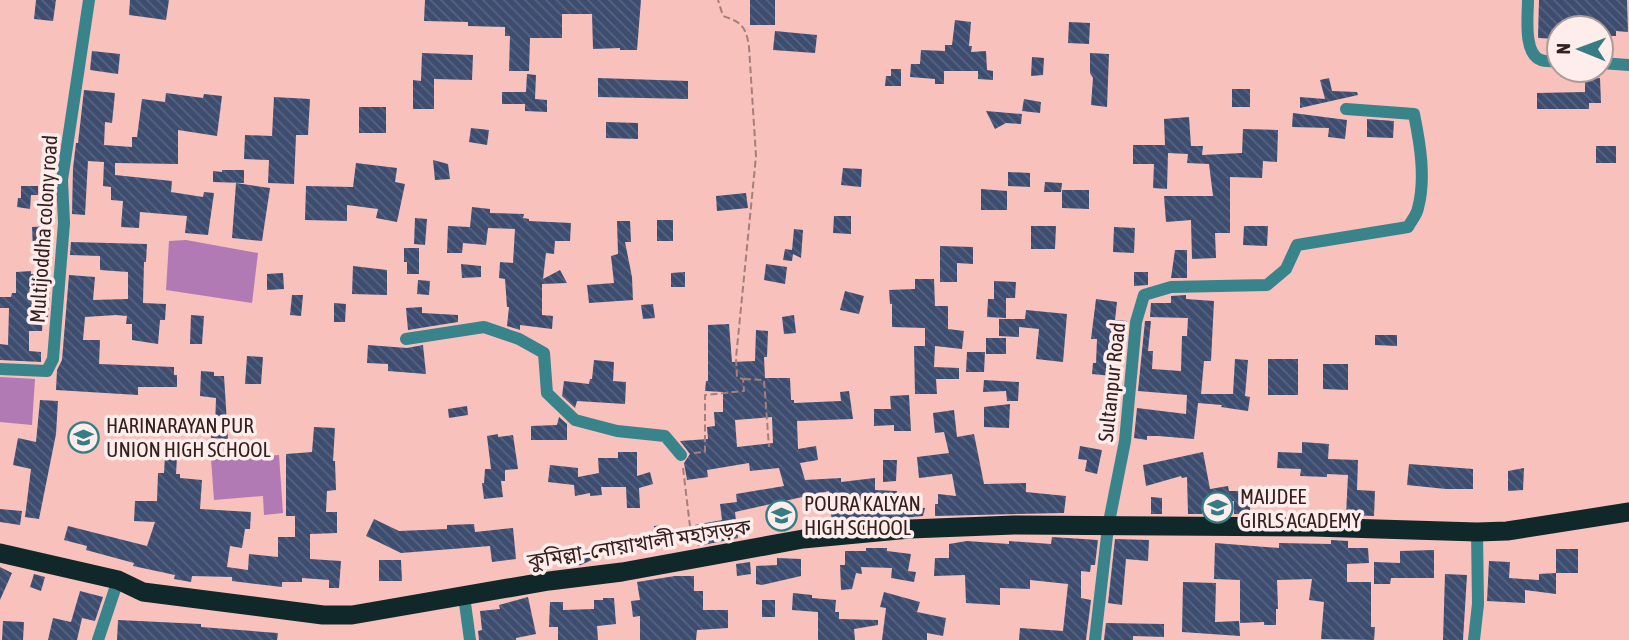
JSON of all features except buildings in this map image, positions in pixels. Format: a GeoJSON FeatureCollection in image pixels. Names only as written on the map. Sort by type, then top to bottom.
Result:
{"type":"FeatureCollection","features":[{"type":"Feature","properties":{"kind":"highway","name":"কুমিল্লা–নোয়াখালী মহাসড়ক"},"geometry":{"type":"LineString","coordinates":[[0,553],[118,580],[143,592],[323,615],[352,615],[549,581],[622,572],[803,539],[910,530],[1014,525],[1507,531],[1629,512]]}},
{"type":"Feature","properties":{"kind":"street","name":"Multijoddha colony road"},"geometry":{"type":"LineString","coordinates":[[0,369],[47,372],[53,359],[64,223],[62,180],[89,0]]}},
{"type":"Feature","properties":{"kind":"street"},"geometry":{"type":"LineString","coordinates":[[1528,0],[1528,40],[1533,54],[1545,60]]}},
{"type":"Feature","properties":{"kind":"street","name":"Sultanpur Road"},"geometry":{"type":"LineString","coordinates":[[1108,527],[1125,441],[1136,321],[1144,295],[1171,287],[1267,285],[1286,269],[1297,245],[1408,228],[1418,209],[1420,141],[1414,114],[1346,109]]}},
{"type":"Feature","properties":{"kind":"street"},"geometry":{"type":"LineString","coordinates":[[406,339],[484,327],[519,339],[544,353],[547,393],[575,420],[617,430],[665,436],[681,455]]}},
{"type":"Feature","properties":{"kind":"street"},"geometry":{"type":"LineString","coordinates":[[1095,640],[1108,527]]}},
{"type":"Feature","properties":{"kind":"street"},"geometry":{"type":"LineString","coordinates":[[1474,640],[1478,604],[1477,531]]}},
{"type":"Feature","properties":{"kind":"street"},"geometry":{"type":"LineString","coordinates":[[98,640],[118,580]]}},
{"type":"Feature","properties":{"kind":"street"},"geometry":{"type":"LineString","coordinates":[[464,596],[470,640]]}},
{"type":"Feature","properties":{"kind":"path"},"geometry":{"type":"LineString","coordinates":[[718,0],[723,16],[740,22],[747,30],[749,47],[756,156],[736,358],[737,377],[764,380],[769,447]]}},
{"type":"Feature","properties":{"kind":"path"},"geometry":{"type":"LineString","coordinates":[[693,558],[681,455],[705,452],[705,395],[744,391],[743,379]]}},
{"type":"Feature","properties":{"kind":"shaded area"},"geometry":{"type":"Polygon","coordinates":[[[186,240],[258,253],[252,303],[166,290],[169,241],[186,240]]]}},
{"type":"Feature","properties":{"kind":"shaded area"},"geometry":{"type":"Polygon","coordinates":[[[0,377],[35,379],[32,425],[0,422],[0,377]]]}},
{"type":"Feature","properties":{"kind":"shaded area"},"geometry":{"type":"Polygon","coordinates":[[[279,455],[283,513],[264,515],[263,496],[214,500],[211,459],[279,455]]]}},
{"type":"Feature","properties":{"kind":"place","name":"HARINARAYAN PUR UNION HIGH SCHOOL"},"geometry":{"type":"Point","coordinates":[83,437]}},
{"type":"Feature","properties":{"kind":"place","name":"MAIJDEE GIRLS ACADEMY"},"geometry":{"type":"Point","coordinates":[1217,508]}},
{"type":"Feature","properties":{"kind":"place","name":"POURA KALYAN HIGH SCHOOL"},"geometry":{"type":"Point","coordinates":[781,515]}}]}
